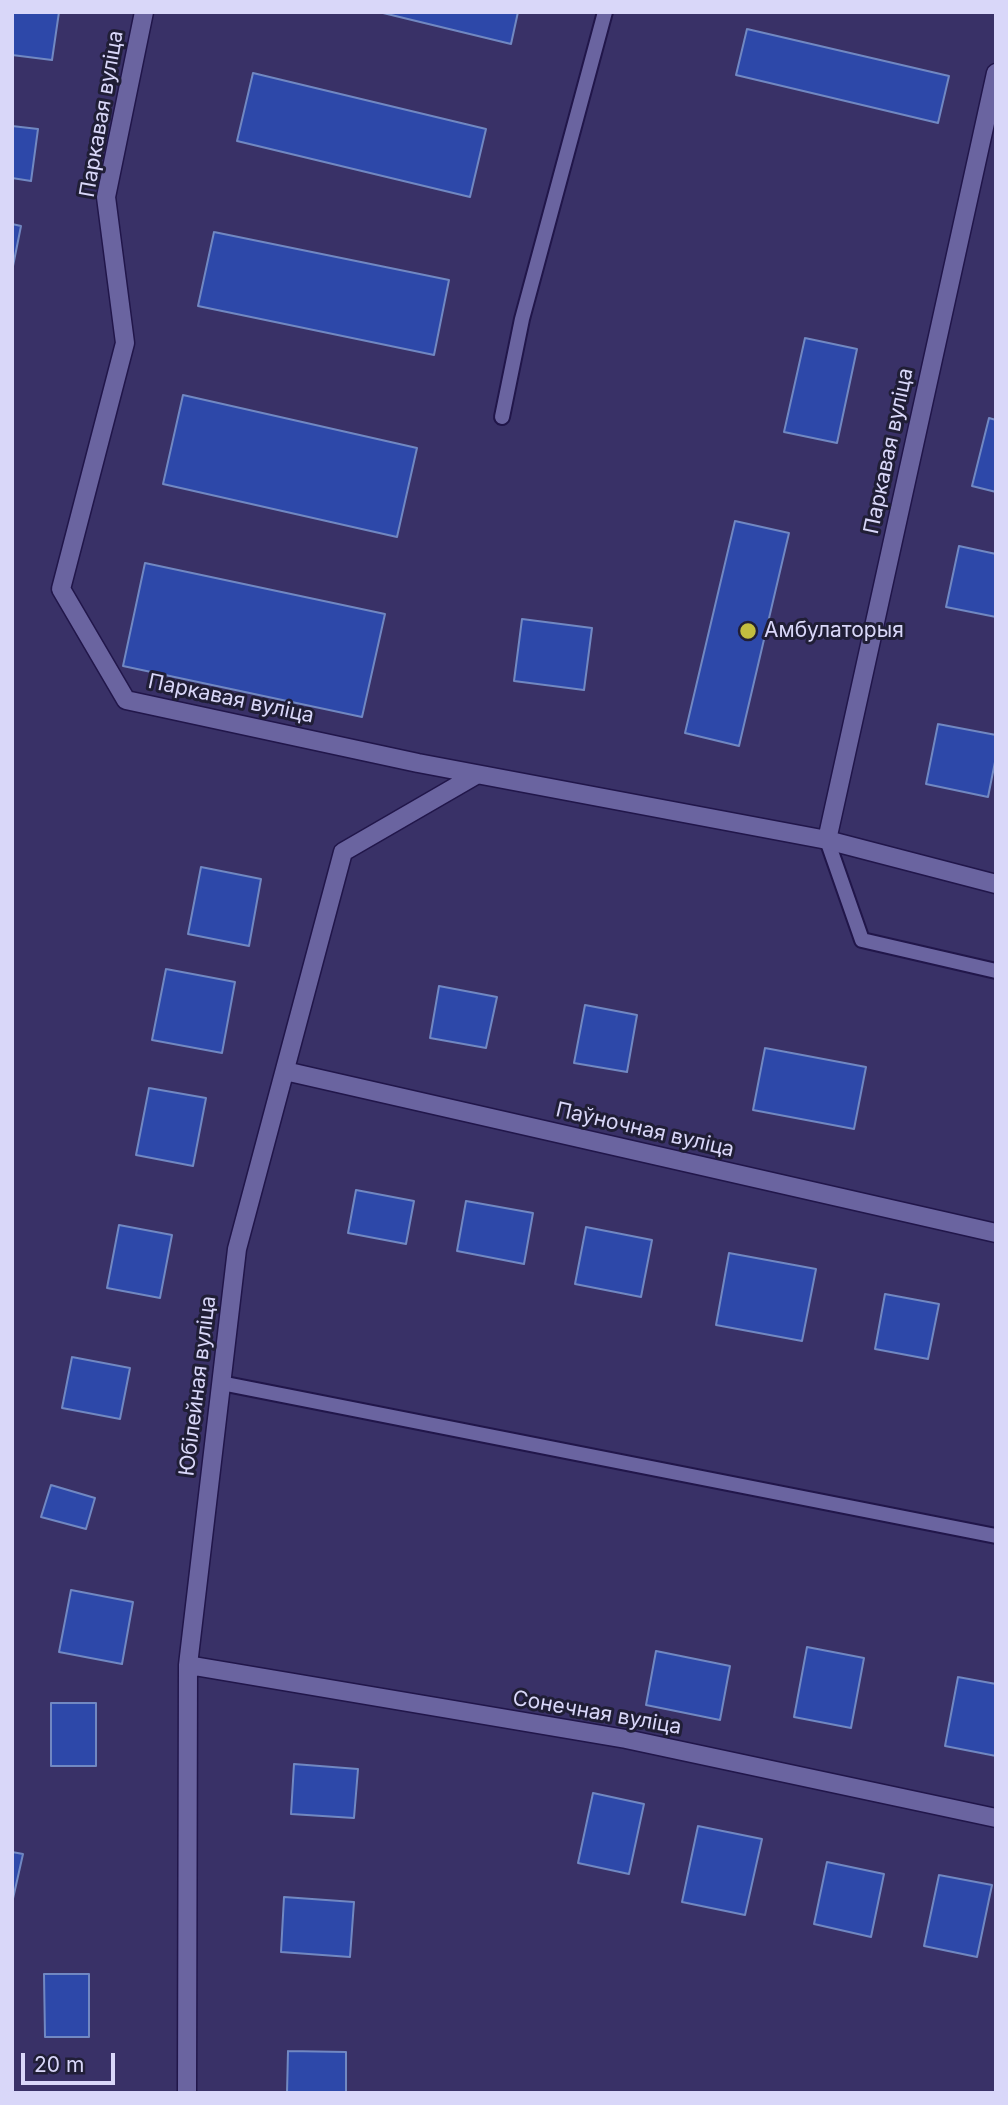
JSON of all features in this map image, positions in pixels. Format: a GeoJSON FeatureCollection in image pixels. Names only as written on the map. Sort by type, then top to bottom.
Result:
{"type":"FeatureCollection","features":[{"type":"Feature","properties":{"kind":"street","name":"Паркавая вуліца"},"geometry":{"type":"LineString","coordinates":[[144,12],[106,197],[125,342],[61,589],[126,700],[476,775],[827,840],[996,884]]}},
{"type":"Feature","properties":{"kind":"street","name":"Паркавая вуліца"},"geometry":{"type":"LineString","coordinates":[[827,840],[996,72]]}},
{"type":"Feature","properties":{"kind":"street","name":"Юбілейная вуліца"},"geometry":{"type":"LineString","coordinates":[[187,2093],[188,1665],[237,1249],[343,852],[476,775]]}},
{"type":"Feature","properties":{"kind":"street","name":"Паўночная вуліца"},"geometry":{"type":"LineString","coordinates":[[285,1071],[996,1233]]}},
{"type":"Feature","properties":{"kind":"street","name":"Сонечная вуліца"},"geometry":{"type":"LineString","coordinates":[[188,1665],[626,1739],[996,1818]]}},
{"type":"Feature","properties":{"kind":"lane"},"geometry":{"type":"LineString","coordinates":[[502,417],[522,319],[605,12]]}},
{"type":"Feature","properties":{"kind":"lane"},"geometry":{"type":"LineString","coordinates":[[827,840],[862,940],[996,971]]}},
{"type":"Feature","properties":{"kind":"lane"},"geometry":{"type":"LineString","coordinates":[[221,1383],[996,1536]]}},
{"type":"Feature","properties":{"kind":"building"},"geometry":{"type":"Polygon","coordinates":[[[12,12],[59,12],[52,60],[12,55],[12,12]]]}},
{"type":"Feature","properties":{"kind":"building"},"geometry":{"type":"Polygon","coordinates":[[[379,12],[518,12],[511,44],[379,12]]]}},
{"type":"Feature","properties":{"kind":"building"},"geometry":{"type":"Polygon","coordinates":[[[747,29],[949,76],[938,123],[736,75],[747,29]]]}},
{"type":"Feature","properties":{"kind":"building"},"geometry":{"type":"Polygon","coordinates":[[[253,73],[486,129],[470,197],[237,141],[253,73]]]}},
{"type":"Feature","properties":{"kind":"building"},"geometry":{"type":"Polygon","coordinates":[[[12,126],[38,129],[31,181],[12,178],[12,126]]]}},
{"type":"Feature","properties":{"kind":"building"},"geometry":{"type":"Polygon","coordinates":[[[12,224],[21,226],[13,266],[12,266],[12,224]]]}},
{"type":"Feature","properties":{"kind":"building"},"geometry":{"type":"Polygon","coordinates":[[[214,232],[449,280],[434,355],[198,306],[214,232]]]}},
{"type":"Feature","properties":{"kind":"building"},"geometry":{"type":"Polygon","coordinates":[[[805,338],[857,349],[837,443],[784,432],[805,338]]]}},
{"type":"Feature","properties":{"kind":"building"},"geometry":{"type":"Polygon","coordinates":[[[183,395],[417,448],[397,537],[163,484],[183,395]]]}},
{"type":"Feature","properties":{"kind":"building"},"geometry":{"type":"Polygon","coordinates":[[[989,418],[996,420],[996,492],[972,486],[989,418]]]}},
{"type":"Feature","properties":{"kind":"building"},"geometry":{"type":"Polygon","coordinates":[[[735,521],[789,533],[739,746],[685,733],[735,521]]]}},
{"type":"Feature","properties":{"kind":"building"},"geometry":{"type":"Polygon","coordinates":[[[959,546],[996,554],[996,617],[946,607],[959,546]]]}},
{"type":"Feature","properties":{"kind":"building"},"geometry":{"type":"Polygon","coordinates":[[[145,563],[385,614],[362,717],[123,666],[145,563]]]}},
{"type":"Feature","properties":{"kind":"building"},"geometry":{"type":"Polygon","coordinates":[[[522,619],[592,628],[584,690],[514,681],[522,619]]]}},
{"type":"Feature","properties":{"kind":"building"},"geometry":{"type":"Polygon","coordinates":[[[938,724],[996,735],[996,757],[988,797],[926,784],[938,724]]]}},
{"type":"Feature","properties":{"kind":"building"},"geometry":{"type":"Polygon","coordinates":[[[201,867],[261,879],[249,946],[188,934],[201,867]]]}},
{"type":"Feature","properties":{"kind":"building"},"geometry":{"type":"Polygon","coordinates":[[[166,969],[235,982],[222,1053],[152,1040],[166,969]]]}},
{"type":"Feature","properties":{"kind":"building"},"geometry":{"type":"Polygon","coordinates":[[[439,986],[497,997],[486,1048],[430,1038],[439,986]]]}},
{"type":"Feature","properties":{"kind":"building"},"geometry":{"type":"Polygon","coordinates":[[[585,1005],[637,1015],[627,1072],[574,1063],[585,1005]]]}},
{"type":"Feature","properties":{"kind":"building"},"geometry":{"type":"Polygon","coordinates":[[[765,1048],[866,1067],[854,1129],[753,1110],[765,1048]]]}},
{"type":"Feature","properties":{"kind":"building"},"geometry":{"type":"Polygon","coordinates":[[[149,1088],[206,1098],[193,1166],[136,1155],[149,1088]]]}},
{"type":"Feature","properties":{"kind":"building"},"geometry":{"type":"Polygon","coordinates":[[[356,1190],[414,1201],[406,1244],[348,1233],[356,1190]]]}},
{"type":"Feature","properties":{"kind":"building"},"geometry":{"type":"Polygon","coordinates":[[[466,1201],[533,1213],[524,1264],[457,1251],[466,1201]]]}},
{"type":"Feature","properties":{"kind":"building"},"geometry":{"type":"Polygon","coordinates":[[[119,1225],[172,1235],[160,1298],[107,1288],[119,1225]]]}},
{"type":"Feature","properties":{"kind":"building"},"geometry":{"type":"Polygon","coordinates":[[[586,1227],[652,1240],[641,1297],[575,1284],[586,1227]]]}},
{"type":"Feature","properties":{"kind":"building"},"geometry":{"type":"Polygon","coordinates":[[[729,1253],[816,1269],[802,1341],[716,1325],[729,1253]]]}},
{"type":"Feature","properties":{"kind":"building"},"geometry":{"type":"Polygon","coordinates":[[[885,1294],[939,1304],[928,1359],[875,1349],[885,1294]]]}},
{"type":"Feature","properties":{"kind":"building"},"geometry":{"type":"Polygon","coordinates":[[[72,1357],[130,1368],[120,1419],[62,1408],[72,1357]]]}},
{"type":"Feature","properties":{"kind":"building"},"geometry":{"type":"Polygon","coordinates":[[[51,1485],[95,1498],[86,1529],[41,1517],[51,1485]]]}},
{"type":"Feature","properties":{"kind":"building"},"geometry":{"type":"Polygon","coordinates":[[[71,1590],[133,1602],[122,1664],[59,1652],[71,1590]]]}},
{"type":"Feature","properties":{"kind":"building"},"geometry":{"type":"Polygon","coordinates":[[[807,1647],[864,1658],[851,1728],[794,1717],[807,1647]]]}},
{"type":"Feature","properties":{"kind":"building"},"geometry":{"type":"Polygon","coordinates":[[[656,1651],[730,1666],[720,1720],[646,1705],[656,1651]]]}},
{"type":"Feature","properties":{"kind":"building"},"geometry":{"type":"Polygon","coordinates":[[[958,1677],[996,1684],[996,1756],[945,1746],[958,1677]]]}},
{"type":"Feature","properties":{"kind":"building"},"geometry":{"type":"Polygon","coordinates":[[[51,1703],[96,1703],[96,1766],[51,1766],[51,1703]]]}},
{"type":"Feature","properties":{"kind":"building"},"geometry":{"type":"Polygon","coordinates":[[[294,1764],[358,1769],[354,1818],[291,1814],[294,1764]]]}},
{"type":"Feature","properties":{"kind":"building"},"geometry":{"type":"Polygon","coordinates":[[[593,1793],[644,1804],[629,1874],[578,1863],[593,1793]]]}},
{"type":"Feature","properties":{"kind":"building"},"geometry":{"type":"Polygon","coordinates":[[[698,1826],[762,1839],[745,1915],[682,1902],[698,1826]]]}},
{"type":"Feature","properties":{"kind":"building"},"geometry":{"type":"Polygon","coordinates":[[[12,1852],[23,1854],[12,1903],[12,1852]]]}},
{"type":"Feature","properties":{"kind":"building"},"geometry":{"type":"Polygon","coordinates":[[[827,1862],[884,1874],[871,1937],[814,1924],[827,1862]]]}},
{"type":"Feature","properties":{"kind":"building"},"geometry":{"type":"Polygon","coordinates":[[[939,1875],[992,1885],[977,1957],[924,1946],[939,1875]]]}},
{"type":"Feature","properties":{"kind":"building"},"geometry":{"type":"Polygon","coordinates":[[[284,1897],[354,1902],[350,1957],[281,1952],[284,1897]]]}},
{"type":"Feature","properties":{"kind":"building"},"geometry":{"type":"Polygon","coordinates":[[[44,1974],[89,1974],[89,2037],[45,2037],[44,1974]]]}},
{"type":"Feature","properties":{"kind":"building"},"geometry":{"type":"Polygon","coordinates":[[[288,2051],[346,2052],[346,2093],[287,2093],[288,2051]]]}},
{"type":"Feature","properties":{"kind":"place","name":"Амбулаторыя"},"geometry":{"type":"Point","coordinates":[748,631]}}]}
